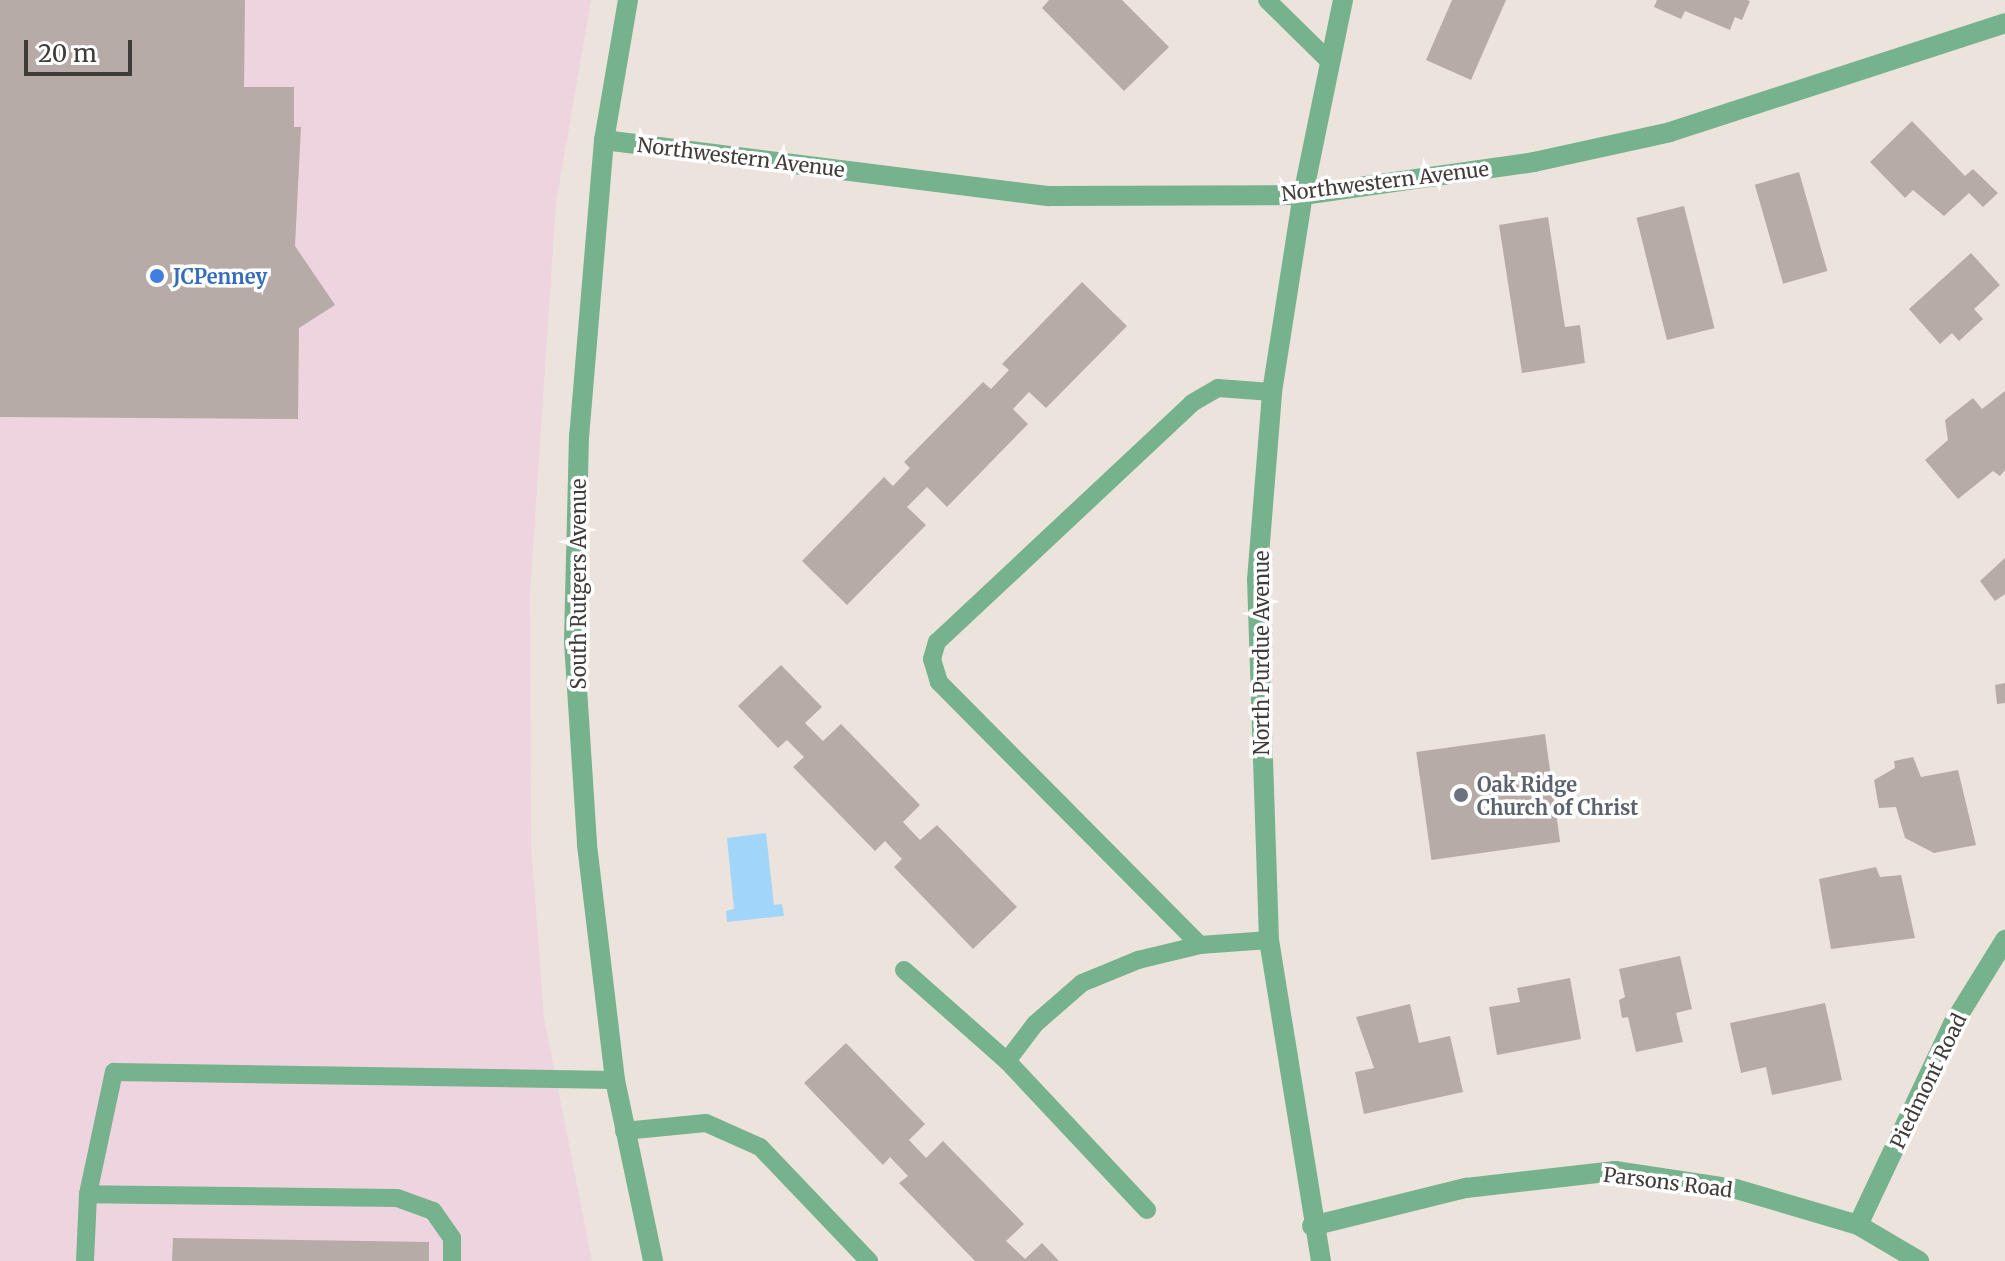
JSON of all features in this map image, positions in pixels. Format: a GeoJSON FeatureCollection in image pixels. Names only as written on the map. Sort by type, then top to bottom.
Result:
{"type":"FeatureCollection","features":[{"type":"Feature","properties":{"kind":"street","name":"South Rutgers Avenue"},"geometry":{"type":"LineString","coordinates":[[628,0],[604,140],[579,435],[574,642],[587,845],[615,1080],[653,1261]]}},
{"type":"Feature","properties":{"kind":"street","name":"North Purdue Avenue"},"geometry":{"type":"LineString","coordinates":[[1321,1261],[1312,1226],[1269,940],[1257,580],[1272,392],[1303,195],[1328,60],[1343,0]]}},
{"type":"Feature","properties":{"kind":"street","name":"Northwestern Avenue"},"geometry":{"type":"LineString","coordinates":[[604,140],[1049,196],[1303,195],[1534,162],[1670,132],[2005,23]]}},
{"type":"Feature","properties":{"kind":"street","name":"Piedmont Road"},"geometry":{"type":"LineString","coordinates":[[1858,1225],[1953,1024],[2005,940]]}},
{"type":"Feature","properties":{"kind":"street","name":"Parsons Road"},"geometry":{"type":"LineString","coordinates":[[1312,1226],[1466,1188],[1615,1171],[1736,1189],[1858,1225],[1919,1261]]}},
{"type":"Feature","properties":{"kind":"lane"},"geometry":{"type":"LineString","coordinates":[[1267,0],[1328,60]]}},
{"type":"Feature","properties":{"kind":"lane"},"geometry":{"type":"LineString","coordinates":[[1200,945],[939,682],[932,659],[937,642],[1192,403],[1218,388],[1272,392]]}},
{"type":"Feature","properties":{"kind":"lane"},"geometry":{"type":"LineString","coordinates":[[1007,1061],[1035,1024],[1082,983],[1138,960],[1200,945],[1269,940]]}},
{"type":"Feature","properties":{"kind":"lane"},"geometry":{"type":"LineString","coordinates":[[904,970],[1007,1061],[1147,1210]]}},
{"type":"Feature","properties":{"kind":"lane"},"geometry":{"type":"LineString","coordinates":[[85,1261],[88,1194],[114,1072],[615,1080]]}},
{"type":"Feature","properties":{"kind":"lane"},"geometry":{"type":"LineString","coordinates":[[624,1131],[706,1123],[760,1147],[869,1261]]}},
{"type":"Feature","properties":{"kind":"lane"},"geometry":{"type":"LineString","coordinates":[[88,1194],[397,1198],[433,1211],[452,1238],[452,1261]]}},
{"type":"Feature","properties":{"kind":"shaded area"},"geometry":{"type":"Polygon","coordinates":[[[0,0],[591,0],[556,203],[530,593],[531,844],[544,1018],[592,1261],[0,1261],[0,0]]]}},
{"type":"Feature","properties":{"kind":"water"},"geometry":{"type":"Polygon","coordinates":[[[766,833],[774,905],[782,904],[784,916],[727,922],[726,911],[734,909],[727,838],[766,833]]]}},
{"type":"Feature","properties":{"kind":"building","name":"JCPenney"},"geometry":{"type":"Polygon","coordinates":[[[0,0],[245,0],[244,87],[294,87],[294,127],[301,127],[295,246],[335,305],[299,328],[298,419],[0,417],[0,0]]]}},
{"type":"Feature","properties":{"kind":"building"},"geometry":{"type":"Polygon","coordinates":[[[1049,0],[1122,0],[1169,47],[1124,91],[1042,8],[1049,0]]]}},
{"type":"Feature","properties":{"kind":"building"},"geometry":{"type":"Polygon","coordinates":[[[1452,0],[1506,0],[1471,80],[1426,60],[1452,0]]]}},
{"type":"Feature","properties":{"kind":"building"},"geometry":{"type":"Polygon","coordinates":[[[1657,0],[1750,1],[1742,20],[1735,17],[1730,30],[1685,11],[1681,19],[1654,7],[1657,0]]]}},
{"type":"Feature","properties":{"kind":"building"},"geometry":{"type":"Polygon","coordinates":[[[1912,121],[1965,176],[1973,169],[1998,193],[1983,207],[1969,193],[1944,216],[1913,190],[1905,198],[1870,162],[1912,121]]]}},
{"type":"Feature","properties":{"kind":"building"},"geometry":{"type":"Polygon","coordinates":[[[1799,172],[1827,271],[1783,284],[1755,185],[1799,172]]]}},
{"type":"Feature","properties":{"kind":"building"},"geometry":{"type":"Polygon","coordinates":[[[1684,206],[1714,328],[1667,340],[1636,218],[1684,206]]]}},
{"type":"Feature","properties":{"kind":"building"},"geometry":{"type":"Polygon","coordinates":[[[1548,217],[1565,327],[1580,325],[1585,363],[1522,373],[1499,225],[1548,217]]]}},
{"type":"Feature","properties":{"kind":"building"},"geometry":{"type":"Polygon","coordinates":[[[1971,253],[2000,285],[1974,309],[1983,319],[1959,341],[1952,333],[1940,344],[1909,309],[1971,253]]]}},
{"type":"Feature","properties":{"kind":"building"},"geometry":{"type":"Polygon","coordinates":[[[1082,282],[1127,326],[1046,408],[1029,392],[1013,409],[1028,424],[947,507],[927,487],[907,507],[926,525],[847,605],[802,561],[884,477],[893,486],[910,468],[904,462],[983,382],[991,389],[1009,370],[1002,364],[1082,282]]]}},
{"type":"Feature","properties":{"kind":"building"},"geometry":{"type":"Polygon","coordinates":[[[2005,391],[2005,470],[2000,476],[1993,471],[1958,499],[1925,460],[1948,440],[1945,420],[1973,398],[1982,409],[2005,391]]]}},
{"type":"Feature","properties":{"kind":"building"},"geometry":{"type":"Polygon","coordinates":[[[2005,558],[2005,594],[1995,601],[1980,581],[2005,558]]]}},
{"type":"Feature","properties":{"kind":"building"},"geometry":{"type":"Polygon","coordinates":[[[781,665],[822,707],[805,723],[823,741],[841,724],[920,805],[903,822],[920,840],[937,825],[1017,907],[973,949],[894,867],[902,859],[885,841],[875,851],[793,767],[804,757],[787,740],[778,748],[738,706],[781,665]]]}},
{"type":"Feature","properties":{"kind":"building"},"geometry":{"type":"Polygon","coordinates":[[[2005,683],[2005,703],[1997,704],[1995,685],[2005,683]]]}},
{"type":"Feature","properties":{"kind":"building"},"geometry":{"type":"Polygon","coordinates":[[[1545,734],[1560,842],[1431,860],[1416,752],[1545,734]]]}},
{"type":"Feature","properties":{"kind":"building"},"geometry":{"type":"Polygon","coordinates":[[[1913,757],[1921,777],[1958,770],[1976,845],[1934,853],[1905,838],[1896,807],[1879,808],[1874,780],[1895,768],[1894,761],[1913,757]]]}},
{"type":"Feature","properties":{"kind":"building"},"geometry":{"type":"Polygon","coordinates":[[[1876,867],[1880,877],[1901,875],[1915,938],[1831,949],[1819,879],[1876,867]]]}},
{"type":"Feature","properties":{"kind":"building"},"geometry":{"type":"Polygon","coordinates":[[[1680,956],[1692,1009],[1676,1013],[1683,1042],[1636,1052],[1628,1017],[1622,1018],[1619,1000],[1625,997],[1619,969],[1680,956]]]}},
{"type":"Feature","properties":{"kind":"building"},"geometry":{"type":"Polygon","coordinates":[[[1570,978],[1581,1039],[1497,1055],[1489,1007],[1520,1002],[1517,988],[1570,978]]]}},
{"type":"Feature","properties":{"kind":"building"},"geometry":{"type":"Polygon","coordinates":[[[1825,1003],[1842,1080],[1772,1095],[1766,1067],[1741,1073],[1730,1023],[1825,1003]]]}},
{"type":"Feature","properties":{"kind":"building"},"geometry":{"type":"Polygon","coordinates":[[[1410,1004],[1419,1043],[1450,1036],[1463,1092],[1364,1114],[1355,1072],[1374,1068],[1356,1017],[1410,1004]]]}},
{"type":"Feature","properties":{"kind":"building"},"geometry":{"type":"Polygon","coordinates":[[[846,1043],[925,1124],[909,1140],[926,1158],[943,1141],[1024,1224],[1006,1241],[1025,1259],[1042,1243],[1059,1261],[975,1261],[899,1183],[908,1176],[890,1157],[883,1165],[804,1083],[846,1043]]]}},
{"type":"Feature","properties":{"kind":"building"},"geometry":{"type":"Polygon","coordinates":[[[173,1238],[429,1242],[429,1261],[172,1261],[173,1238]]]}},
{"type":"Feature","properties":{"kind":"place","name":"JCPenney"},"geometry":{"type":"Point","coordinates":[157,276]}},
{"type":"Feature","properties":{"kind":"place","name":"Oak Ridge Church of Christ"},"geometry":{"type":"Point","coordinates":[1461,795]}}]}
